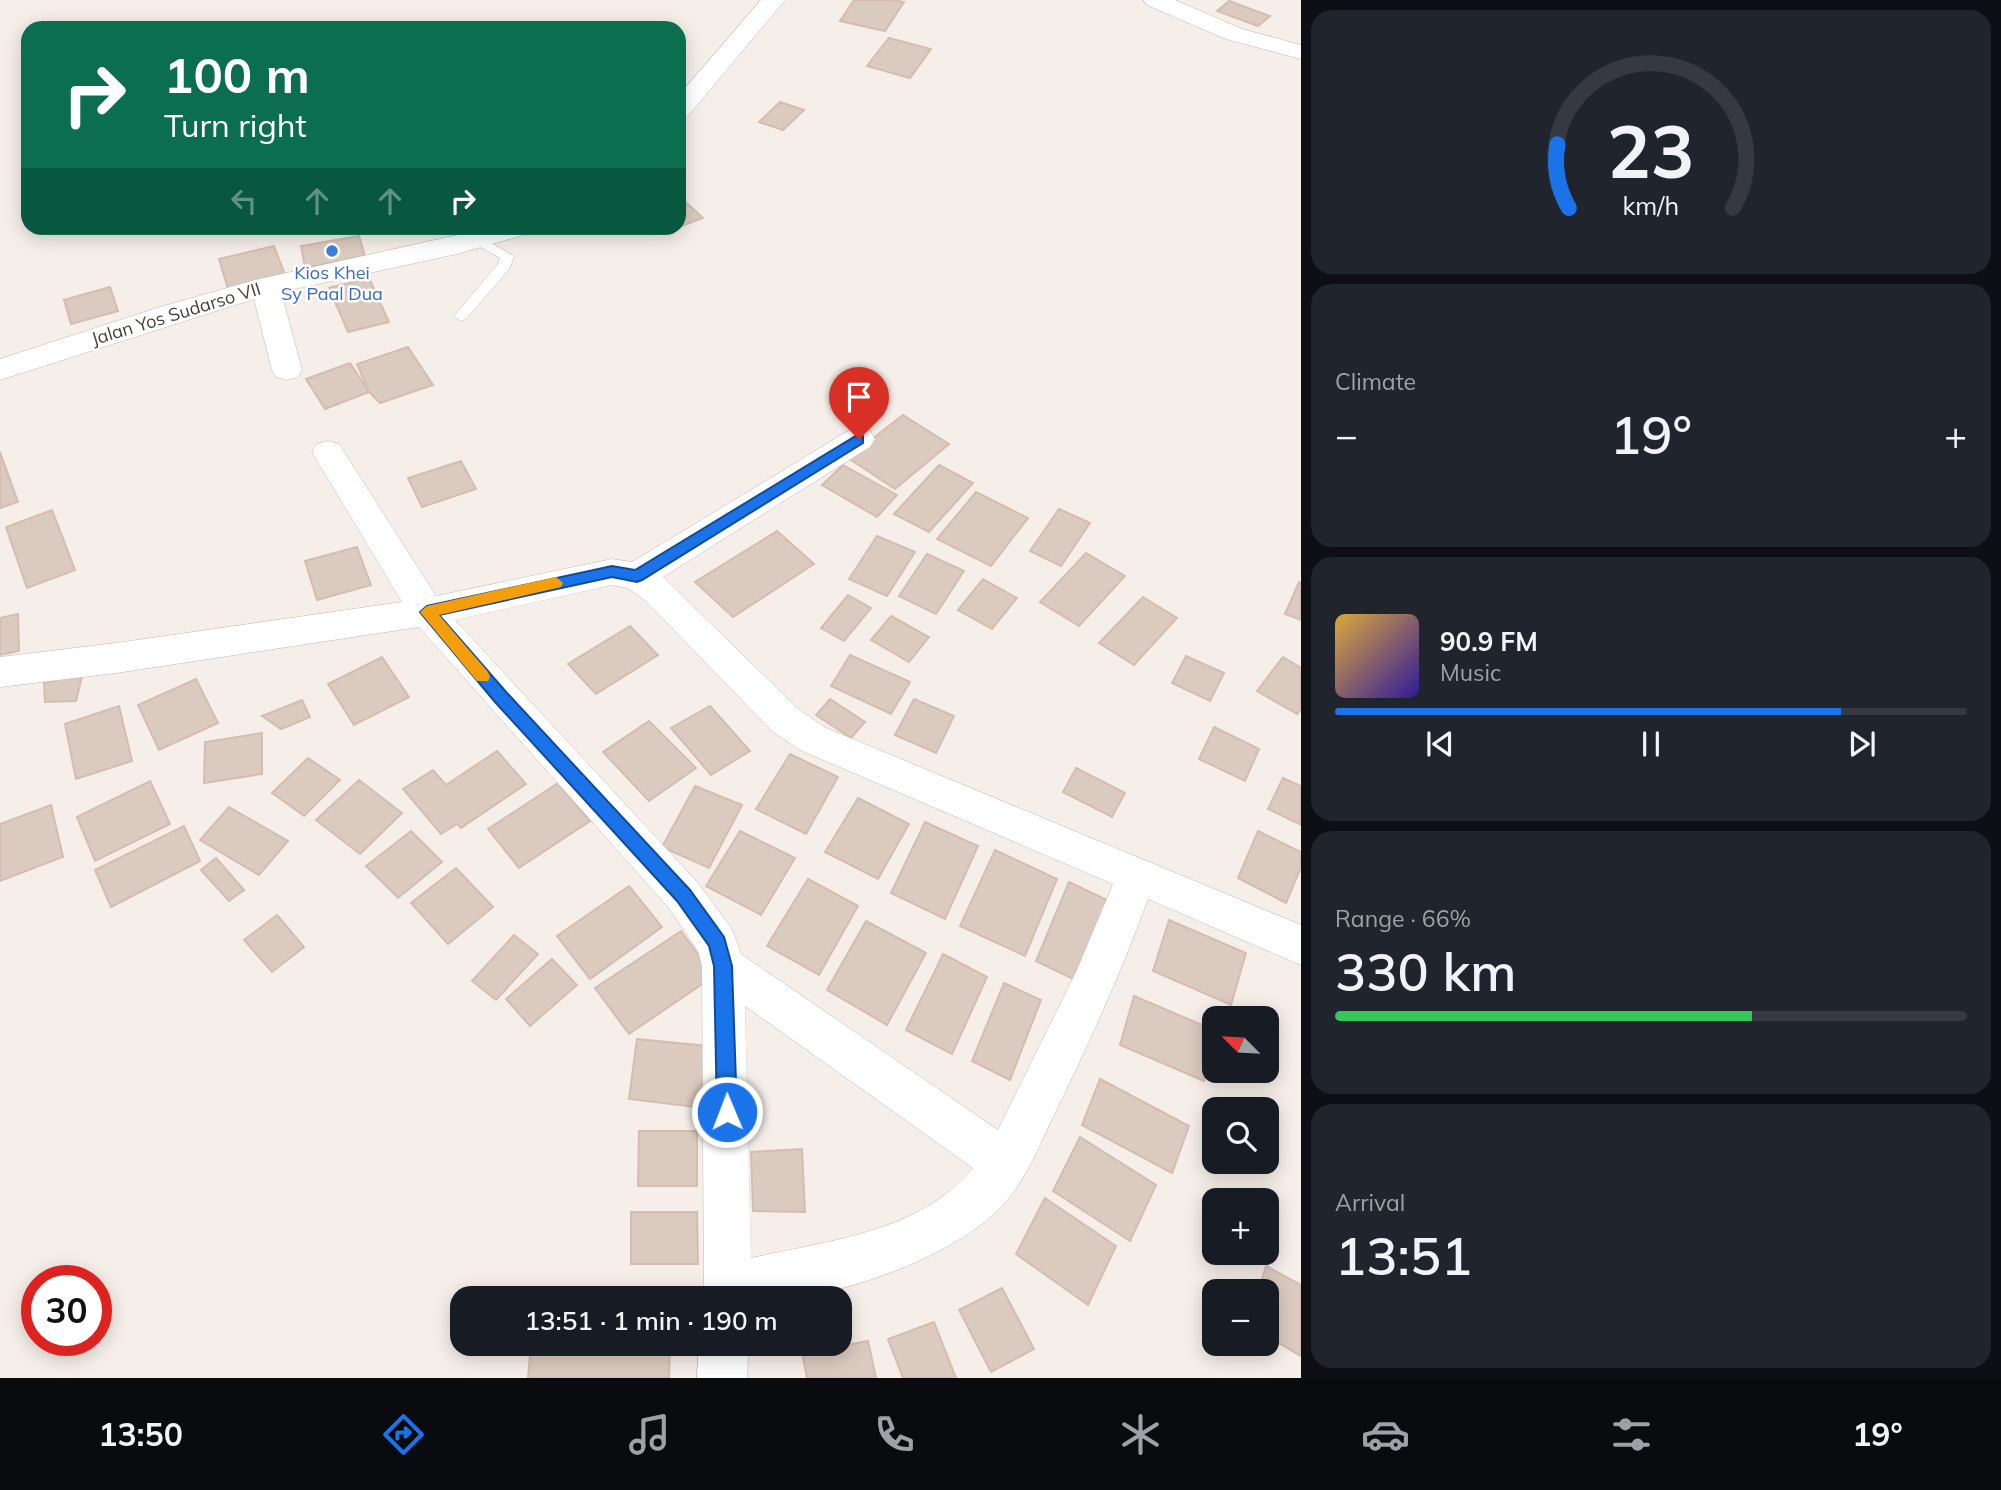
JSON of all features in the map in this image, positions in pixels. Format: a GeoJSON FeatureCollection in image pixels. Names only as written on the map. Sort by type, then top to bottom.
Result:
{"type":"FeatureCollection","features":[{"type":"Feature","properties":{"kind":"street"},"geometry":{"type":"LineString","coordinates":[[686,103],[773,0]]}},
{"type":"Feature","properties":{"kind":"street"},"geometry":{"type":"LineString","coordinates":[[1155,0],[1234,34],[1301,52]]}},
{"type":"Feature","properties":{"kind":"street","name":"Jalan Yos Sudarso VII"},"geometry":{"type":"LineString","coordinates":[[0,370],[265,286],[494,235]]}},
{"type":"Feature","properties":{"kind":"street"},"geometry":{"type":"LineString","coordinates":[[265,286],[287,370]]}},
{"type":"Feature","properties":{"kind":"street"},"geometry":{"type":"LineString","coordinates":[[637,576],[859,439]]}},
{"type":"Feature","properties":{"kind":"street"},"geometry":{"type":"LineString","coordinates":[[328,452],[427,612],[501,697],[683,895],[717,943],[723,966],[728,1286]]}},
{"type":"Feature","properties":{"kind":"street"},"geometry":{"type":"LineString","coordinates":[[0,672],[116,658],[427,612],[612,572],[637,576],[659,591],[785,720],[813,739],[1301,945]]}},
{"type":"Feature","properties":{"kind":"street"},"geometry":{"type":"LineString","coordinates":[[755,1286],[891,1250],[930,1233],[963,1211],[991,1187],[1006,1163],[1085,1005],[1111,948],[1137,875]]}},
{"type":"Feature","properties":{"kind":"street"},"geometry":{"type":"LineString","coordinates":[[723,966],[1006,1163]]}},
{"type":"Feature","properties":{"kind":"street"},"geometry":{"type":"LineString","coordinates":[[722,1378],[723,1356]]}},
{"type":"Feature","properties":{"kind":"lane"},"geometry":{"type":"LineString","coordinates":[[461,316],[505,265],[507,256],[478,240]]}},
{"type":"Feature","properties":{"kind":"building"},"geometry":{"type":"Polygon","coordinates":[[[854,0],[904,2],[885,31],[840,21],[854,0]]]}},
{"type":"Feature","properties":{"kind":"building"},"geometry":{"type":"Polygon","coordinates":[[[1229,1],[1270,16],[1258,26],[1217,11],[1229,1]]]}},
{"type":"Feature","properties":{"kind":"building"},"geometry":{"type":"Polygon","coordinates":[[[889,38],[931,49],[910,78],[867,66],[889,38]]]}},
{"type":"Feature","properties":{"kind":"building"},"geometry":{"type":"Polygon","coordinates":[[[780,102],[804,110],[783,130],[759,122],[780,102]]]}},
{"type":"Feature","properties":{"kind":"building"},"geometry":{"type":"Polygon","coordinates":[[[686,202],[703,218],[686,224],[686,202]]]}},
{"type":"Feature","properties":{"kind":"building","name":"Kios Khei Sy Paal Dua"},"geometry":{"type":"Polygon","coordinates":[[[359,236],[365,256],[305,268],[301,246],[359,236]]]}},
{"type":"Feature","properties":{"kind":"building"},"geometry":{"type":"Polygon","coordinates":[[[274,246],[285,275],[228,289],[219,259],[274,246]]]}},
{"type":"Feature","properties":{"kind":"building"},"geometry":{"type":"Polygon","coordinates":[[[369,278],[389,322],[348,332],[329,288],[369,278]]]}},
{"type":"Feature","properties":{"kind":"building"},"geometry":{"type":"Polygon","coordinates":[[[110,287],[118,311],[71,324],[64,300],[110,287]]]}},
{"type":"Feature","properties":{"kind":"building"},"geometry":{"type":"Polygon","coordinates":[[[408,347],[433,385],[380,403],[369,392],[357,364],[408,347]]]}},
{"type":"Feature","properties":{"kind":"building"},"geometry":{"type":"Polygon","coordinates":[[[350,363],[369,392],[325,409],[306,379],[350,363]]]}},
{"type":"Feature","properties":{"kind":"building"},"geometry":{"type":"Polygon","coordinates":[[[903,415],[949,444],[895,489],[848,458],[903,415]]]}},
{"type":"Feature","properties":{"kind":"building"},"geometry":{"type":"Polygon","coordinates":[[[0,452],[18,502],[0,508],[0,452]]]}},
{"type":"Feature","properties":{"kind":"building"},"geometry":{"type":"Polygon","coordinates":[[[461,461],[476,489],[422,507],[408,478],[461,461]]]}},
{"type":"Feature","properties":{"kind":"building"},"geometry":{"type":"Polygon","coordinates":[[[843,465],[897,495],[877,517],[822,485],[843,465]]]}},
{"type":"Feature","properties":{"kind":"building"},"geometry":{"type":"Polygon","coordinates":[[[939,465],[973,483],[929,532],[894,514],[939,465]]]}},
{"type":"Feature","properties":{"kind":"building"},"geometry":{"type":"Polygon","coordinates":[[[976,492],[1028,518],[991,566],[937,539],[976,492]]]}},
{"type":"Feature","properties":{"kind":"building"},"geometry":{"type":"Polygon","coordinates":[[[1059,509],[1090,523],[1061,566],[1030,551],[1059,509]]]}},
{"type":"Feature","properties":{"kind":"building"},"geometry":{"type":"Polygon","coordinates":[[[52,510],[75,570],[27,588],[6,527],[52,510]]]}},
{"type":"Feature","properties":{"kind":"building"},"geometry":{"type":"Polygon","coordinates":[[[777,531],[814,564],[733,617],[695,582],[777,531]]]}},
{"type":"Feature","properties":{"kind":"building"},"geometry":{"type":"Polygon","coordinates":[[[877,536],[915,552],[887,596],[849,579],[877,536]]]}},
{"type":"Feature","properties":{"kind":"building"},"geometry":{"type":"Polygon","coordinates":[[[357,547],[371,585],[317,600],[305,561],[357,547]]]}},
{"type":"Feature","properties":{"kind":"building"},"geometry":{"type":"Polygon","coordinates":[[[1086,553],[1125,576],[1079,626],[1040,602],[1086,553]]]}},
{"type":"Feature","properties":{"kind":"building"},"geometry":{"type":"Polygon","coordinates":[[[927,554],[964,571],[936,614],[899,596],[927,554]]]}},
{"type":"Feature","properties":{"kind":"building"},"geometry":{"type":"Polygon","coordinates":[[[983,579],[1017,598],[992,629],[958,610],[983,579]]]}},
{"type":"Feature","properties":{"kind":"building"},"geometry":{"type":"Polygon","coordinates":[[[1299,582],[1301,583],[1301,620],[1285,614],[1299,582]]]}},
{"type":"Feature","properties":{"kind":"building"},"geometry":{"type":"Polygon","coordinates":[[[848,595],[871,608],[844,641],[821,628],[848,595]]]}},
{"type":"Feature","properties":{"kind":"building"},"geometry":{"type":"Polygon","coordinates":[[[1143,597],[1177,618],[1134,665],[1099,643],[1143,597]]]}},
{"type":"Feature","properties":{"kind":"building"},"geometry":{"type":"Polygon","coordinates":[[[18,614],[19,651],[0,655],[0,618],[18,614]]]}},
{"type":"Feature","properties":{"kind":"building"},"geometry":{"type":"Polygon","coordinates":[[[891,616],[929,637],[909,662],[871,640],[891,616]]]}},
{"type":"Feature","properties":{"kind":"building"},"geometry":{"type":"Polygon","coordinates":[[[630,626],[658,655],[596,694],[568,664],[630,626]]]}},
{"type":"Feature","properties":{"kind":"building"},"geometry":{"type":"Polygon","coordinates":[[[850,655],[910,682],[891,714],[831,686],[850,655]]]}},
{"type":"Feature","properties":{"kind":"building"},"geometry":{"type":"Polygon","coordinates":[[[1186,656],[1224,673],[1210,701],[1172,683],[1186,656]]]}},
{"type":"Feature","properties":{"kind":"building"},"geometry":{"type":"Polygon","coordinates":[[[382,657],[409,697],[354,725],[328,684],[382,657]]]}},
{"type":"Feature","properties":{"kind":"building"},"geometry":{"type":"Polygon","coordinates":[[[1283,657],[1301,668],[1301,709],[1297,714],[1257,691],[1283,657]]]}},
{"type":"Feature","properties":{"kind":"building"},"geometry":{"type":"Polygon","coordinates":[[[83,673],[76,701],[45,702],[44,683],[83,673]]]}},
{"type":"Feature","properties":{"kind":"building"},"geometry":{"type":"Polygon","coordinates":[[[196,679],[218,723],[159,750],[138,705],[196,679]]]}},
{"type":"Feature","properties":{"kind":"building"},"geometry":{"type":"Polygon","coordinates":[[[830,699],[865,722],[851,738],[816,715],[830,699]]]}},
{"type":"Feature","properties":{"kind":"building"},"geometry":{"type":"Polygon","coordinates":[[[914,699],[954,716],[936,753],[895,735],[914,699]]]}},
{"type":"Feature","properties":{"kind":"building"},"geometry":{"type":"Polygon","coordinates":[[[302,700],[310,717],[281,729],[262,716],[302,700]]]}},
{"type":"Feature","properties":{"kind":"building"},"geometry":{"type":"Polygon","coordinates":[[[119,706],[132,761],[76,779],[65,724],[119,706]]]}},
{"type":"Feature","properties":{"kind":"building"},"geometry":{"type":"Polygon","coordinates":[[[710,706],[750,751],[711,775],[671,728],[710,706]]]}},
{"type":"Feature","properties":{"kind":"building"},"geometry":{"type":"Polygon","coordinates":[[[649,721],[696,768],[649,801],[603,752],[649,721]]]}},
{"type":"Feature","properties":{"kind":"building"},"geometry":{"type":"Polygon","coordinates":[[[1214,727],[1259,749],[1245,781],[1199,759],[1214,727]]]}},
{"type":"Feature","properties":{"kind":"building"},"geometry":{"type":"Polygon","coordinates":[[[262,733],[262,774],[204,783],[205,742],[262,733]]]}},
{"type":"Feature","properties":{"kind":"building"},"geometry":{"type":"Polygon","coordinates":[[[497,751],[526,784],[461,828],[457,824],[441,834],[403,789],[433,770],[446,785],[497,751]]]}},
{"type":"Feature","properties":{"kind":"building"},"geometry":{"type":"Polygon","coordinates":[[[790,754],[838,777],[806,834],[756,809],[790,754]]]}},
{"type":"Feature","properties":{"kind":"building"},"geometry":{"type":"Polygon","coordinates":[[[308,758],[340,780],[304,816],[272,793],[308,758]]]}},
{"type":"Feature","properties":{"kind":"building"},"geometry":{"type":"Polygon","coordinates":[[[1076,768],[1125,793],[1112,817],[1063,792],[1076,768]]]}},
{"type":"Feature","properties":{"kind":"building"},"geometry":{"type":"Polygon","coordinates":[[[1283,778],[1301,786],[1301,825],[1268,809],[1283,778]]]}},
{"type":"Feature","properties":{"kind":"building"},"geometry":{"type":"Polygon","coordinates":[[[359,780],[402,813],[360,854],[316,820],[359,780]]]}},
{"type":"Feature","properties":{"kind":"building"},"geometry":{"type":"Polygon","coordinates":[[[150,781],[170,824],[95,861],[77,817],[150,781]]]}},
{"type":"Feature","properties":{"kind":"building"},"geometry":{"type":"Polygon","coordinates":[[[558,783],[590,821],[519,868],[488,829],[558,783]]]}},
{"type":"Feature","properties":{"kind":"building"},"geometry":{"type":"Polygon","coordinates":[[[695,786],[742,805],[709,868],[662,847],[695,786]]]}},
{"type":"Feature","properties":{"kind":"building"},"geometry":{"type":"Polygon","coordinates":[[[858,798],[909,824],[878,879],[825,852],[858,798]]]}},
{"type":"Feature","properties":{"kind":"building"},"geometry":{"type":"Polygon","coordinates":[[[51,805],[63,857],[0,881],[0,824],[51,805]]]}},
{"type":"Feature","properties":{"kind":"building"},"geometry":{"type":"Polygon","coordinates":[[[229,807],[288,841],[259,875],[200,840],[229,807]]]}},
{"type":"Feature","properties":{"kind":"building"},"geometry":{"type":"Polygon","coordinates":[[[925,822],[978,846],[945,919],[891,893],[925,822]]]}},
{"type":"Feature","properties":{"kind":"building"},"geometry":{"type":"Polygon","coordinates":[[[184,826],[200,861],[111,907],[95,870],[184,826]]]}},
{"type":"Feature","properties":{"kind":"building"},"geometry":{"type":"Polygon","coordinates":[[[411,831],[442,862],[398,898],[366,866],[411,831]]]}},
{"type":"Feature","properties":{"kind":"building"},"geometry":{"type":"Polygon","coordinates":[[[740,831],[795,858],[761,915],[706,886],[740,831]]]}},
{"type":"Feature","properties":{"kind":"building"},"geometry":{"type":"Polygon","coordinates":[[[1258,831],[1301,852],[1301,867],[1286,903],[1238,878],[1258,831]]]}},
{"type":"Feature","properties":{"kind":"building"},"geometry":{"type":"Polygon","coordinates":[[[995,850],[1057,879],[1025,956],[960,926],[995,850]]]}},
{"type":"Feature","properties":{"kind":"building"},"geometry":{"type":"Polygon","coordinates":[[[216,858],[244,890],[229,901],[201,870],[216,858]]]}},
{"type":"Feature","properties":{"kind":"building"},"geometry":{"type":"Polygon","coordinates":[[[456,868],[493,907],[448,944],[411,903],[456,868]]]}},
{"type":"Feature","properties":{"kind":"building"},"geometry":{"type":"Polygon","coordinates":[[[808,879],[858,906],[819,975],[767,946],[808,879]]]}},
{"type":"Feature","properties":{"kind":"building"},"geometry":{"type":"Polygon","coordinates":[[[1069,882],[1109,901],[1077,981],[1036,961],[1069,882]]]}},
{"type":"Feature","properties":{"kind":"building"},"geometry":{"type":"Polygon","coordinates":[[[629,886],[662,927],[590,979],[557,936],[629,886]]]}},
{"type":"Feature","properties":{"kind":"building"},"geometry":{"type":"Polygon","coordinates":[[[277,915],[304,947],[272,972],[244,940],[277,915]]]}},
{"type":"Feature","properties":{"kind":"building"},"geometry":{"type":"Polygon","coordinates":[[[1169,920],[1246,953],[1231,1005],[1153,971],[1169,920]]]}},
{"type":"Feature","properties":{"kind":"building"},"geometry":{"type":"Polygon","coordinates":[[[866,921],[926,953],[887,1025],[827,990],[866,921]]]}},
{"type":"Feature","properties":{"kind":"building"},"geometry":{"type":"Polygon","coordinates":[[[681,931],[714,976],[629,1034],[595,988],[681,931]]]}},
{"type":"Feature","properties":{"kind":"building"},"geometry":{"type":"Polygon","coordinates":[[[514,935],[538,954],[496,1000],[472,981],[514,935]]]}},
{"type":"Feature","properties":{"kind":"building"},"geometry":{"type":"Polygon","coordinates":[[[943,954],[987,977],[952,1054],[906,1030],[943,954]]]}},
{"type":"Feature","properties":{"kind":"building"},"geometry":{"type":"Polygon","coordinates":[[[552,959],[577,985],[530,1026],[506,999],[552,959]]]}},
{"type":"Feature","properties":{"kind":"building"},"geometry":{"type":"Polygon","coordinates":[[[1004,983],[1041,1000],[1010,1080],[972,1061],[1004,983]]]}},
{"type":"Feature","properties":{"kind":"building"},"geometry":{"type":"Polygon","coordinates":[[[1134,996],[1202,1025],[1202,1080],[1120,1045],[1134,996]]]}},
{"type":"Feature","properties":{"kind":"building"},"geometry":{"type":"Polygon","coordinates":[[[637,1039],[717,1047],[711,1109],[629,1099],[637,1039]]]}},
{"type":"Feature","properties":{"kind":"building"},"geometry":{"type":"Polygon","coordinates":[[[1100,1079],[1189,1126],[1172,1173],[1082,1125],[1100,1079]]]}},
{"type":"Feature","properties":{"kind":"building"},"geometry":{"type":"Polygon","coordinates":[[[639,1131],[697,1131],[697,1186],[638,1186],[639,1131]]]}},
{"type":"Feature","properties":{"kind":"building"},"geometry":{"type":"Polygon","coordinates":[[[1080,1137],[1156,1185],[1130,1241],[1053,1191],[1080,1137]]]}},
{"type":"Feature","properties":{"kind":"building"},"geometry":{"type":"Polygon","coordinates":[[[802,1149],[805,1212],[753,1211],[751,1152],[802,1149]]]}},
{"type":"Feature","properties":{"kind":"building"},"geometry":{"type":"Polygon","coordinates":[[[1045,1198],[1116,1246],[1088,1305],[1016,1254],[1045,1198]]]}},
{"type":"Feature","properties":{"kind":"building"},"geometry":{"type":"Polygon","coordinates":[[[631,1212],[697,1212],[698,1264],[631,1264],[631,1212]]]}},
{"type":"Feature","properties":{"kind":"building"},"geometry":{"type":"Polygon","coordinates":[[[1266,1266],[1301,1285],[1301,1356],[1279,1343],[1279,1279],[1262,1279],[1266,1266]]]}},
{"type":"Feature","properties":{"kind":"building"},"geometry":{"type":"Polygon","coordinates":[[[1002,1288],[1034,1349],[991,1372],[959,1310],[1002,1288]]]}},
{"type":"Feature","properties":{"kind":"building"},"geometry":{"type":"Polygon","coordinates":[[[934,1322],[956,1378],[903,1378],[888,1339],[934,1322]]]}},
{"type":"Feature","properties":{"kind":"building"},"geometry":{"type":"Polygon","coordinates":[[[868,1341],[876,1378],[807,1378],[803,1356],[852,1356],[852,1344],[868,1341]]]}},
{"type":"Feature","properties":{"kind":"building"},"geometry":{"type":"Polygon","coordinates":[[[530,1356],[670,1356],[669,1378],[528,1378],[530,1356]]]}},
{"type":"Feature","properties":{"kind":"slow traffic"},"geometry":{"type":"LineString","coordinates":[[482,677],[427,612],[556,583]]}},
{"type":"Feature","properties":{"kind":"place","name":"Kios Khei Sy Paal Dua"},"geometry":{"type":"Point","coordinates":[332,251]}},
{"type":"Feature","properties":{"kind":"route"},"geometry":{"type":"LineString","coordinates":[[727,1112],[723,966],[717,943],[683,895],[501,697],[427,612],[612,572],[637,576],[748,510],[859,439]]}}]}
